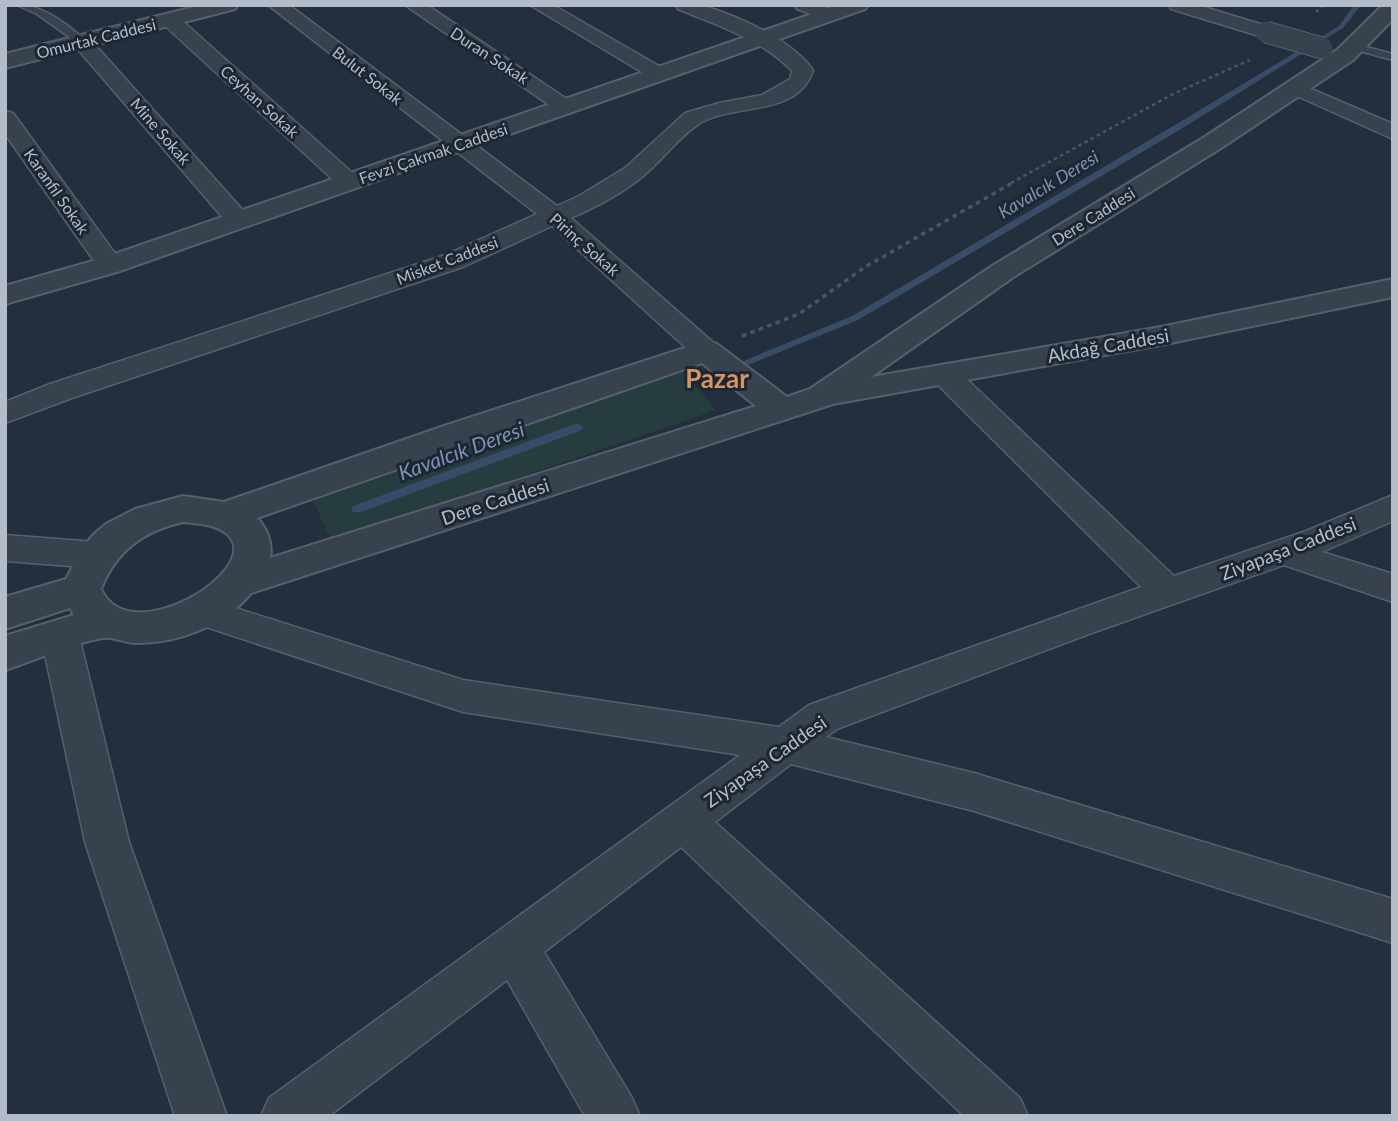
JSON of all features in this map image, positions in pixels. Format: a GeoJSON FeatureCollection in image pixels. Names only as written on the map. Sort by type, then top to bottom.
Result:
{"type":"FeatureCollection","features":[{"type":"Feature","properties":{"kind":"street","name":"Omurtak Caddesi"},"geometry":{"type":"LineString","coordinates":[[5,61],[228,5]]}},
{"type":"Feature","properties":{"kind":"street","name":"Bulut Sokak"},"geometry":{"type":"LineString","coordinates":[[277,5],[458,145]]}},
{"type":"Feature","properties":{"kind":"street","name":"Duran Sokak"},"geometry":{"type":"LineString","coordinates":[[414,5],[566,106]]}},
{"type":"Feature","properties":{"kind":"street"},"geometry":{"type":"LineString","coordinates":[[539,5],[657,74]]}},
{"type":"Feature","properties":{"kind":"street"},"geometry":{"type":"LineString","coordinates":[[685,5],[759,38]]}},
{"type":"Feature","properties":{"kind":"street"},"geometry":{"type":"LineString","coordinates":[[804,5],[829,15]]}},
{"type":"Feature","properties":{"kind":"street","name":"Fevzi Çakmak Caddesi"},"geometry":{"type":"LineString","coordinates":[[5,295],[110,265],[858,5]]}},
{"type":"Feature","properties":{"kind":"street"},"geometry":{"type":"LineString","coordinates":[[1178,5],[1266,32],[1341,50]]}},
{"type":"Feature","properties":{"kind":"street","name":"Dere Caddesi"},"geometry":{"type":"LineString","coordinates":[[5,653],[106,621],[127,627],[152,628],[178,622],[204,612],[226,598],[242,581],[822,396],[1002,272],[1212,143],[1294,88],[1393,8]]}},
{"type":"Feature","properties":{"kind":"street","name":"Ceyhan Sokak"},"geometry":{"type":"LineString","coordinates":[[170,20],[349,182]]}},
{"type":"Feature","properties":{"kind":"street","name":"Misket Caddesi"},"geometry":{"type":"LineString","coordinates":[[9,403],[61,391],[454,261],[588,201],[634,173],[693,118],[719,109],[768,100],[799,82],[803,70],[792,57],[759,38]]}},
{"type":"Feature","properties":{"kind":"street","name":"Mine Sokak"},"geometry":{"type":"LineString","coordinates":[[82,42],[239,220]]}},
{"type":"Feature","properties":{"kind":"street"},"geometry":{"type":"LineString","coordinates":[[1294,88],[1393,132]]}},
{"type":"Feature","properties":{"kind":"street","name":"Karanfil Sokak"},"geometry":{"type":"LineString","coordinates":[[5,118],[110,265]]}},
{"type":"Feature","properties":{"kind":"street","name":"Pirinç Sokak"},"geometry":{"type":"LineString","coordinates":[[458,145],[555,216],[694,355]]}},
{"type":"Feature","properties":{"kind":"street","name":"Akdağ Caddesi"},"geometry":{"type":"LineString","coordinates":[[822,396],[1161,336],[1393,288]]}},
{"type":"Feature","properties":{"kind":"street"},"geometry":{"type":"LineString","coordinates":[[694,355],[783,410]]}},
{"type":"Feature","properties":{"kind":"street"},"geometry":{"type":"LineString","coordinates":[[694,355],[746,419]]}},
{"type":"Feature","properties":{"kind":"street"},"geometry":{"type":"LineString","coordinates":[[228,514],[694,355]]}},
{"type":"Feature","properties":{"kind":"street"},"geometry":{"type":"LineString","coordinates":[[944,374],[1168,592]]}},
{"type":"Feature","properties":{"kind":"street","name":"Ziyapaşa Caddesi"},"geometry":{"type":"LineString","coordinates":[[287,1116],[823,717],[1318,540],[1393,507]]}},
{"type":"Feature","properties":{"kind":"street"},"geometry":{"type":"LineString","coordinates":[[5,613],[88,572],[112,538],[133,524],[158,514],[183,509],[207,509],[228,514],[244,525],[252,541],[252,561],[242,581]]}},
{"type":"Feature","properties":{"kind":"street"},"geometry":{"type":"LineString","coordinates":[[5,548],[88,572]]}},
{"type":"Feature","properties":{"kind":"street"},"geometry":{"type":"LineString","coordinates":[[1283,552],[1393,588]]}},
{"type":"Feature","properties":{"kind":"street"},"geometry":{"type":"LineString","coordinates":[[88,572],[91,609],[106,621]]}},
{"type":"Feature","properties":{"kind":"street"},"geometry":{"type":"LineString","coordinates":[[204,612],[463,696],[785,745],[974,792],[1393,921]]}},
{"type":"Feature","properties":{"kind":"street"},"geometry":{"type":"LineString","coordinates":[[60,636],[107,842],[201,1116]]}},
{"type":"Feature","properties":{"kind":"street"},"geometry":{"type":"LineString","coordinates":[[682,820],[1002,1116]]}},
{"type":"Feature","properties":{"kind":"street"},"geometry":{"type":"LineString","coordinates":[[514,947],[614,1116]]}},
{"type":"Feature","properties":{"kind":"lane"},"geometry":{"type":"LineString","coordinates":[[21,5],[40,12],[82,42]]}},
{"type":"Feature","properties":{"kind":"lane"},"geometry":{"type":"LineString","coordinates":[[1341,50],[1393,57]]}},
{"type":"Feature","properties":{"kind":"path"},"geometry":{"type":"LineString","coordinates":[[1315,13],[1324,5]]}},
{"type":"Feature","properties":{"kind":"path"},"geometry":{"type":"LineString","coordinates":[[694,355],[799,314],[865,267],[1067,151],[1173,94],[1256,56]]}},
{"type":"Feature","properties":{"kind":"green space"},"geometry":{"type":"Polygon","coordinates":[[[684,372],[716,410],[331,542],[311,495],[684,372]]]}},
{"type":"Feature","properties":{"kind":"waterway","name":"Kavalcık Deresi"},"geometry":{"type":"LineString","coordinates":[[739,365],[855,318],[1341,27],[1358,5]]}},
{"type":"Feature","properties":{"kind":"waterway","name":"Kavalcık Deresi"},"geometry":{"type":"LineString","coordinates":[[357,509],[578,427]]}},
{"type":"Feature","properties":{"kind":"district","name":"Pazar"},"geometry":{"type":"Point","coordinates":[717,378]}}]}
